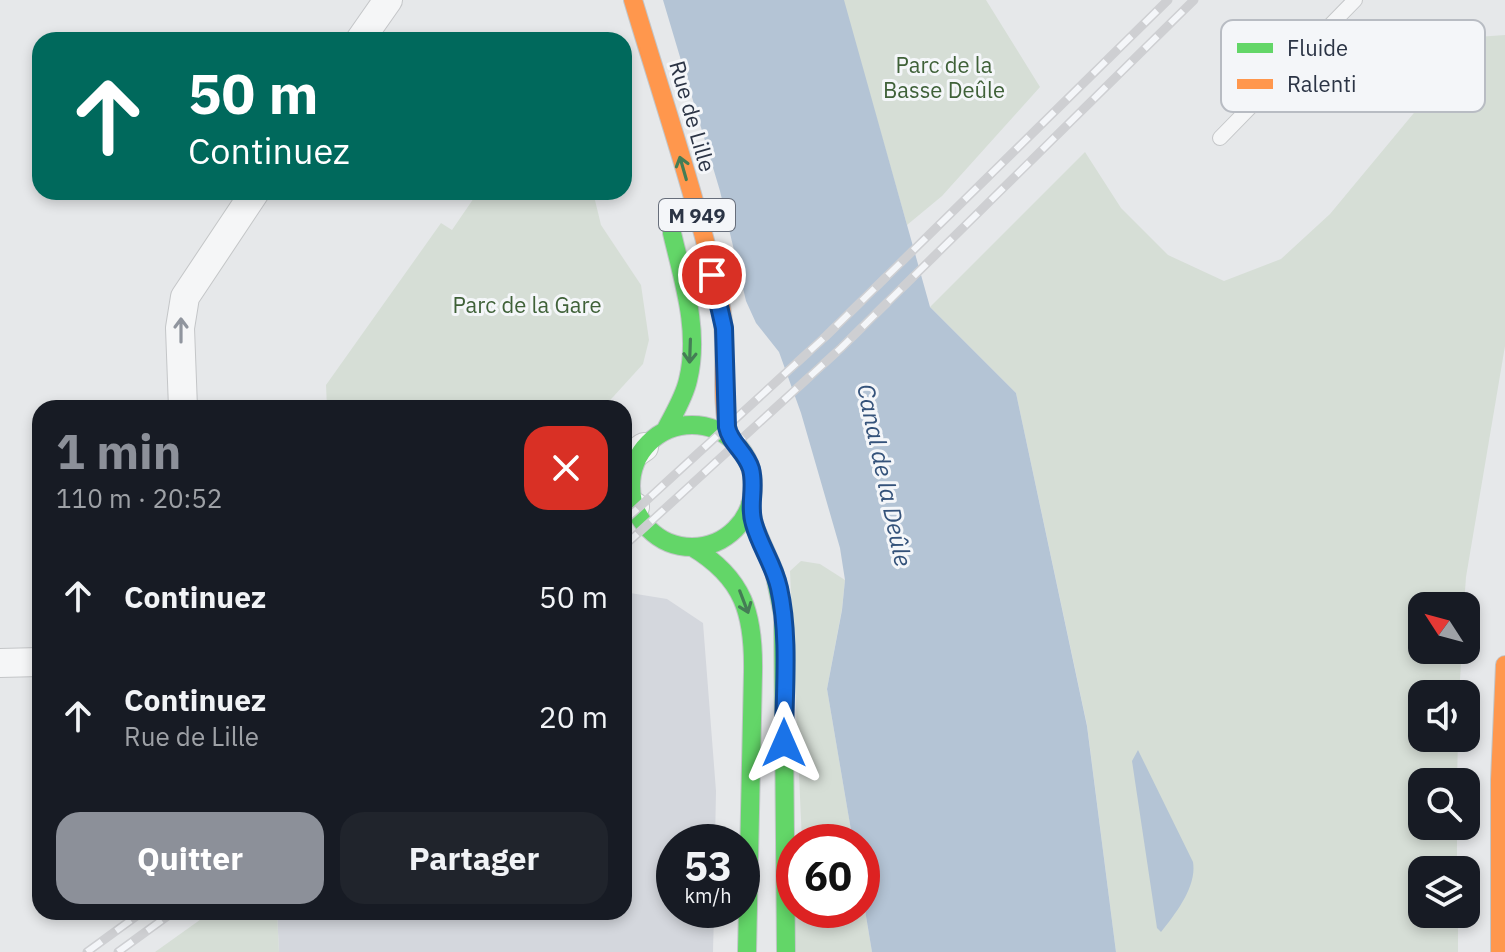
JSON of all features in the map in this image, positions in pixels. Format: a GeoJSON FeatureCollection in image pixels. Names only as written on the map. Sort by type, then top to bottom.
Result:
{"type":"FeatureCollection","features":[{"type":"Feature","properties":{"kind":"main road","name":"Rue de Lille"},"geometry":{"type":"LineString","coordinates":[[633,0],[698,217],[720,303],[724,328],[725,418],[729,436]]}},
{"type":"Feature","properties":{"kind":"main road","name":"M 949"},"geometry":{"type":"LineString","coordinates":[[644,446],[688,380],[691,358],[687,306],[668,215]]}},
{"type":"Feature","properties":{"kind":"main road"},"geometry":{"type":"LineString","coordinates":[[632,480],[644,446],[680,425],[698,425],[714,428],[729,436],[742,450],[750,467],[753,485],[746,514],[732,532],[713,543],[692,547],[673,544],[654,534],[632,509]]}},
{"type":"Feature","properties":{"kind":"main road"},"geometry":{"type":"LineString","coordinates":[[750,504],[754,525],[774,571],[783,615],[786,952]]}},
{"type":"Feature","properties":{"kind":"main road"},"geometry":{"type":"LineString","coordinates":[[692,547],[710,558],[731,578],[741,592],[750,621],[751,791],[747,952]]}},
{"type":"Feature","properties":{"kind":"main road"},"geometry":{"type":"LineString","coordinates":[[1500,952],[1499,796],[1505,665]]}},
{"type":"Feature","properties":{"kind":"street"},"geometry":{"type":"LineString","coordinates":[[366,32],[388,0]]}},
{"type":"Feature","properties":{"kind":"street"},"geometry":{"type":"LineString","coordinates":[[183,400],[180,328],[185,297],[250,200]]}},
{"type":"Feature","properties":{"kind":"street"},"geometry":{"type":"LineString","coordinates":[[0,663],[32,662]]}},
{"type":"Feature","properties":{"kind":"lane"},"geometry":{"type":"LineString","coordinates":[[1335,20],[1355,0]]}},
{"type":"Feature","properties":{"kind":"lane"},"geometry":{"type":"LineString","coordinates":[[1220,138],[1245,112]]}},
{"type":"Feature","properties":{"kind":"shaded area"},"geometry":{"type":"Polygon","coordinates":[[[632,593],[667,599],[703,623],[716,791],[715,824],[656,824],[656,928],[714,928],[713,952],[279,952],[277,920],[632,920],[632,593]]]}},
{"type":"Feature","properties":{"kind":"green space","name":"Parc de la Basse Deûle"},"geometry":{"type":"Polygon","coordinates":[[[843,0],[986,0],[1040,87],[942,196],[907,225],[843,0]]]}},
{"type":"Feature","properties":{"kind":"green space"},"geometry":{"type":"Polygon","coordinates":[[[1505,35],[1505,346],[1465,592],[1408,592],[1408,664],[1461,664],[1460,680],[1408,680],[1408,752],[1458,752],[1457,768],[1408,768],[1408,840],[1457,840],[1457,856],[1408,856],[1408,928],[1458,928],[1458,952],[1116,952],[1087,725],[1016,393],[930,307],[1085,152],[1121,208],[1168,255],[1224,281],[1281,259],[1330,214],[1415,112],[1485,112],[1485,36],[1505,35]]]}},
{"type":"Feature","properties":{"kind":"green space","name":"Parc de la Gare"},"geometry":{"type":"Polygon","coordinates":[[[473,200],[595,200],[601,225],[641,285],[649,340],[643,364],[610,400],[327,400],[326,385],[441,223],[452,230],[473,200]]]}},
{"type":"Feature","properties":{"kind":"green space"},"geometry":{"type":"Polygon","coordinates":[[[801,561],[820,564],[845,580],[827,689],[850,824],[801,824],[790,571],[801,561]]]}},
{"type":"Feature","properties":{"kind":"green space"},"geometry":{"type":"Polygon","coordinates":[[[200,920],[277,920],[279,952],[155,952],[200,920]]]}},
{"type":"Feature","properties":{"kind":"green space"},"geometry":{"type":"Polygon","coordinates":[[[791,928],[868,928],[872,952],[786,952],[791,928]]]}},
{"type":"Feature","properties":{"kind":"water","name":"Canal de la Deûle"},"geometry":{"type":"Polygon","coordinates":[[[663,0],[844,0],[930,307],[1016,393],[1087,726],[1116,952],[872,952],[868,928],[880,928],[880,824],[850,824],[827,689],[845,580],[840,548],[801,413],[779,352],[756,323],[746,301],[720,191],[663,0]]]}},
{"type":"Feature","properties":{"kind":"water"},"geometry":{"type":"Polygon","coordinates":[[[1138,750],[1193,862],[1189,890],[1161,932],[1157,928],[1132,761],[1138,750]]]}},
{"type":"Feature","properties":{"kind":"railway"},"geometry":{"type":"LineString","coordinates":[[632,514],[826,336],[1168,0]]}},
{"type":"Feature","properties":{"kind":"railway"},"geometry":{"type":"LineString","coordinates":[[632,539],[841,348],[1194,0]]}},
{"type":"Feature","properties":{"kind":"railway"},"geometry":{"type":"LineString","coordinates":[[87,952],[131,920]]}},
{"type":"Feature","properties":{"kind":"railway"},"geometry":{"type":"LineString","coordinates":[[118,952],[162,920]]}},
{"type":"Feature","properties":{"kind":"traffic: fast"},"geometry":{"type":"LineString","coordinates":[[665,431],[686,387],[692,343],[689,306],[672,233]]}},
{"type":"Feature","properties":{"kind":"traffic: fast"},"geometry":{"type":"LineString","coordinates":[[632,474],[641,452],[658,435],[680,426],[704,426],[726,435],[743,452],[752,474],[753,486]]}},
{"type":"Feature","properties":{"kind":"traffic: fast"},"geometry":{"type":"LineString","coordinates":[[632,498],[641,520],[658,537],[680,546],[704,546],[726,537],[743,520],[752,498],[753,486]]}},
{"type":"Feature","properties":{"kind":"traffic: fast"},"geometry":{"type":"LineString","coordinates":[[750,504],[754,525],[774,571],[783,615],[786,952]]}},
{"type":"Feature","properties":{"kind":"traffic: fast"},"geometry":{"type":"LineString","coordinates":[[692,547],[724,571],[734,585],[748,615],[751,632],[753,672],[747,952]]}},
{"type":"Feature","properties":{"kind":"traffic: slow"},"geometry":{"type":"LineString","coordinates":[[633,0],[690,188],[720,301],[729,436]]}},
{"type":"Feature","properties":{"kind":"traffic: slow"},"geometry":{"type":"LineString","coordinates":[[1500,952],[1500,780],[1505,665]]}},
{"type":"Feature","properties":{"kind":"route"},"geometry":{"type":"LineString","coordinates":[[712,275],[724,328],[725,418],[729,436],[742,450],[750,467],[753,495],[750,504],[754,525],[774,571],[783,615],[784,743]]}}]}
